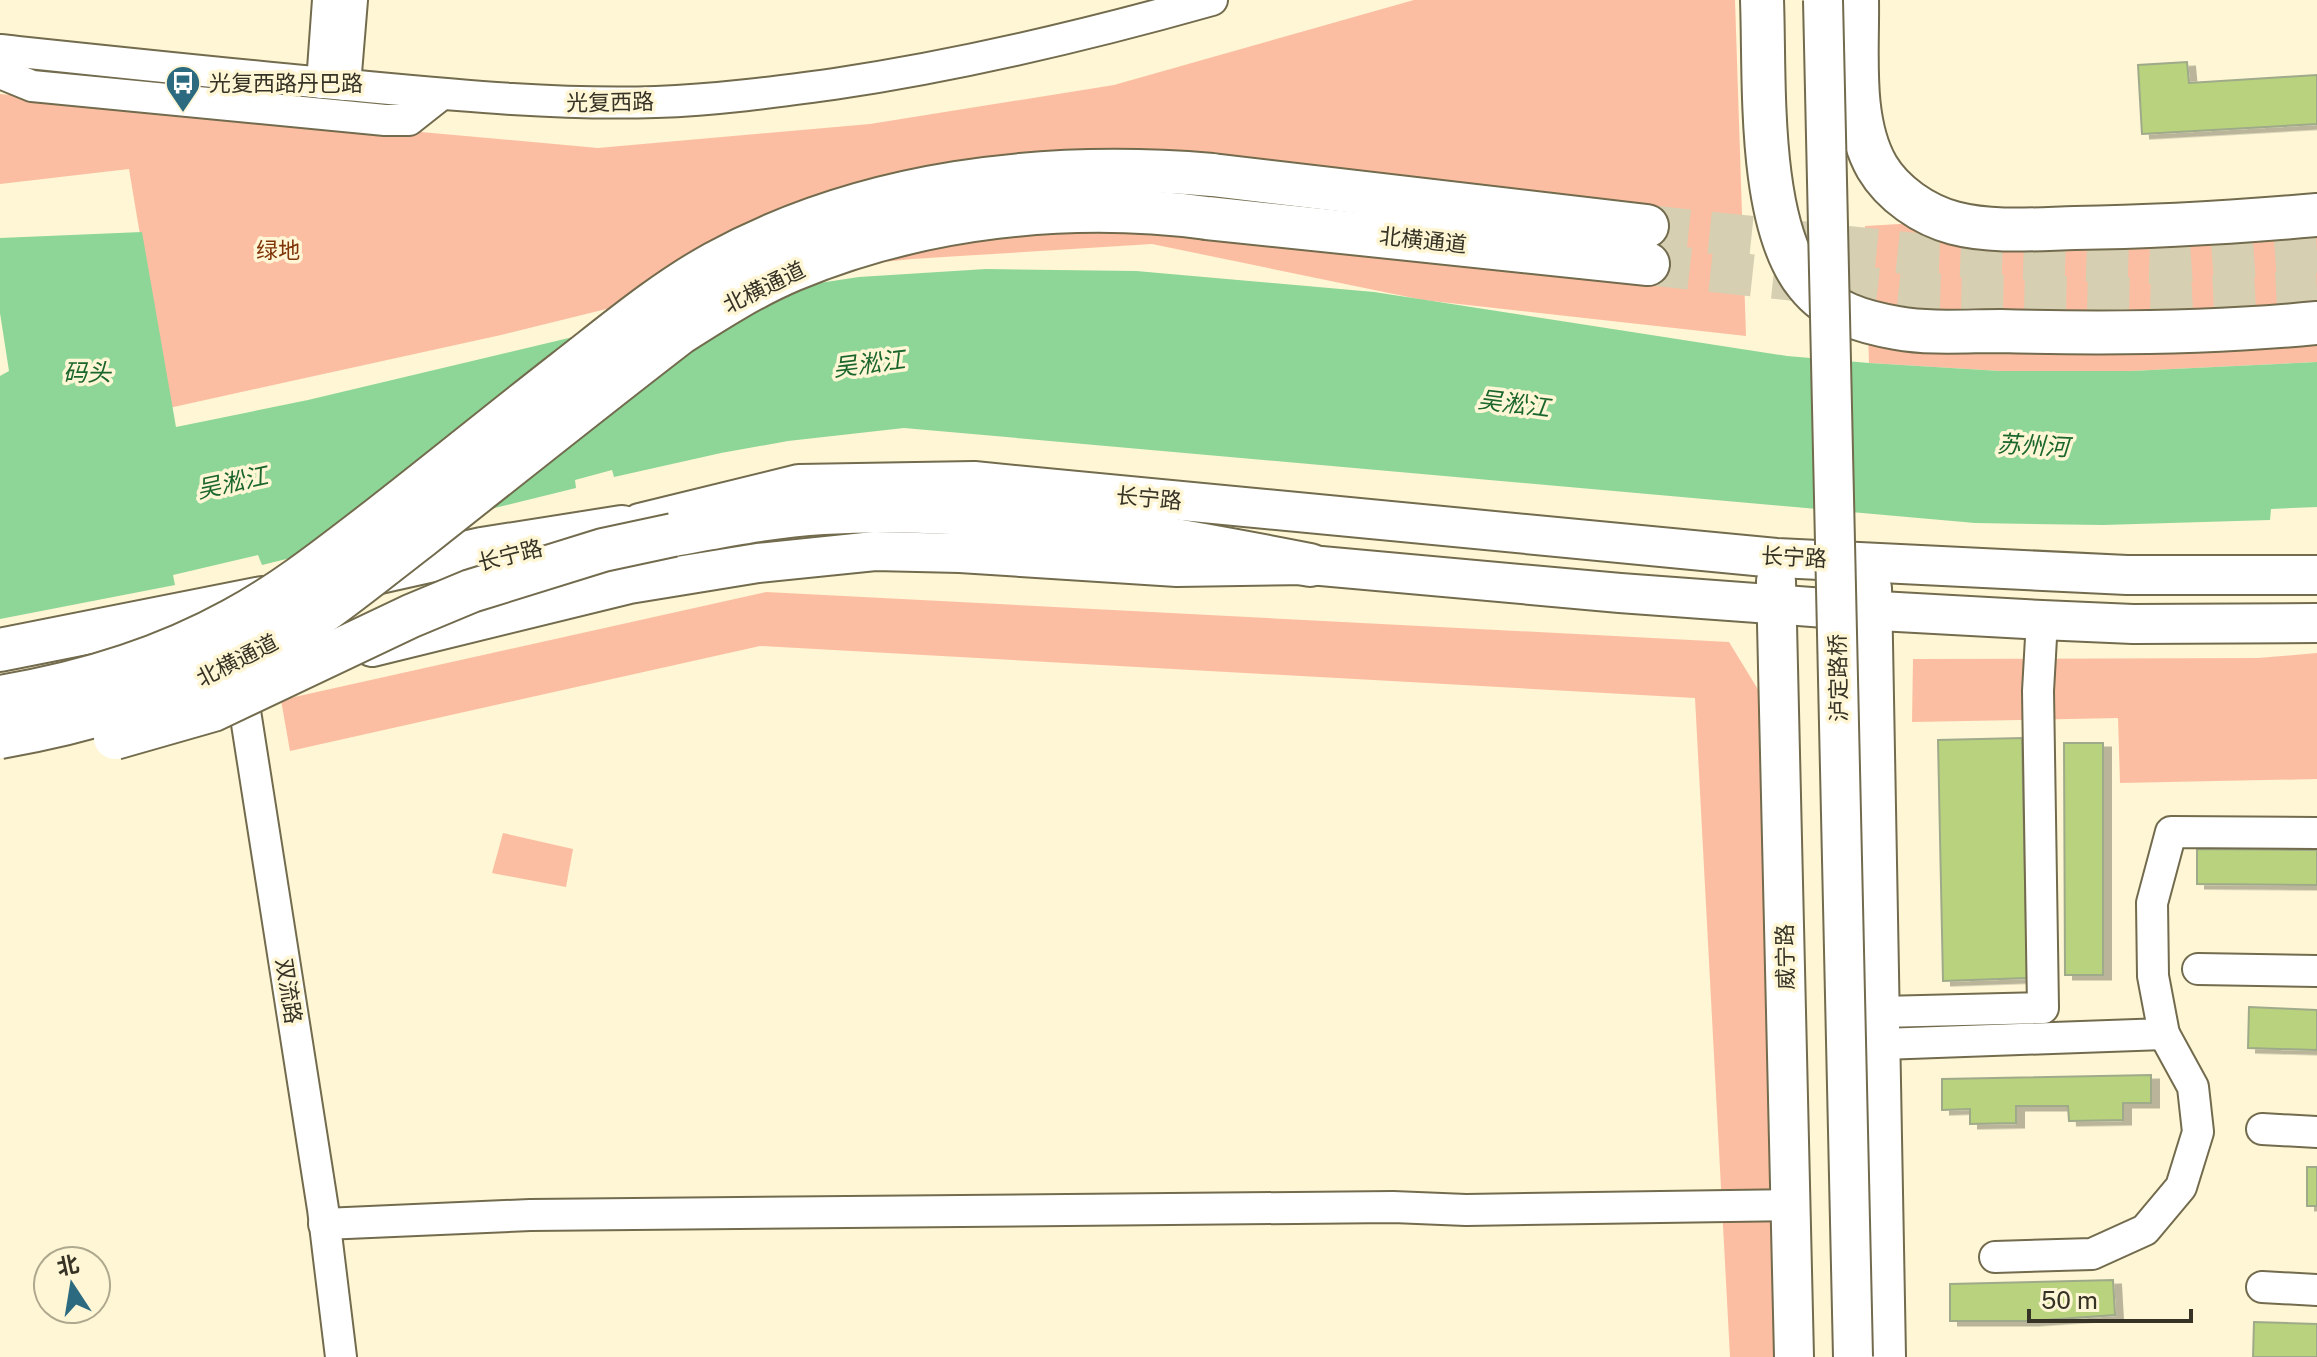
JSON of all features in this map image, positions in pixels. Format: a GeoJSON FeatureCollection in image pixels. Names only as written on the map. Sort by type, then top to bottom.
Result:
{"type":"FeatureCollection","features":[{"type":"Feature","properties":{"kind":"highway"},"geometry":{"type":"LineString","coordinates":[[1762,0],[1770,186],[1776,215],[1789,253],[1806,284],[1831,308],[1858,319],[1901,329],[2064,332],[2317,323]]}},
{"type":"Feature","properties":{"kind":"highway"},"geometry":{"type":"LineString","coordinates":[[1857,0],[1859,91],[1869,148],[1893,187],[1932,215],[1953,223],[1981,227],[2051,228],[2159,227],[2317,215]]}},
{"type":"Feature","properties":{"kind":"highway","name":"北横通道"},"geometry":{"type":"LineString","coordinates":[[0,694],[75,680],[129,665],[232,621],[284,590],[354,538],[657,300],[714,264],[776,233],[886,198],[990,179],[1087,170],[1149,170],[1212,175],[1648,245],[1207,218],[1150,211],[1090,210],[995,218],[896,237],[792,270],[734,299],[680,333],[366,579],[307,623],[262,650],[196,682],[142,703],[0,737]]}},
{"type":"Feature","properties":{"kind":"highway"},"geometry":{"type":"LineString","coordinates":[[0,760],[154,729],[213,710],[411,616],[471,591],[603,550],[741,522],[822,513],[909,511],[1016,519],[1144,535],[1310,565]]}},
{"type":"Feature","properties":{"kind":"highway"},"geometry":{"type":"LineString","coordinates":[[0,650],[305,589],[482,549],[622,527]]}},
{"type":"Feature","properties":{"kind":"main road","name":"泸定路桥"},"geometry":{"type":"LineString","coordinates":[[1798,0],[1827,1357]]}},
{"type":"Feature","properties":{"kind":"main road","name":"泸定路桥"},"geometry":{"type":"LineString","coordinates":[[1823,0],[1853,1357]]}},
{"type":"Feature","properties":{"kind":"main road","name":"长宁路"},"geometry":{"type":"LineString","coordinates":[[0,670],[229,627],[799,484],[974,481],[1776,558],[2127,575],[2317,575]]}},
{"type":"Feature","properties":{"kind":"main road"},"geometry":{"type":"LineString","coordinates":[[0,721],[240,680],[629,584],[758,563],[875,551],[960,553],[1177,567],[1310,565],[1620,593],[2042,620],[2133,624],[2317,623]]}},
{"type":"Feature","properties":{"kind":"main road","name":"威宁路"},"geometry":{"type":"LineString","coordinates":[[1776,558],[1794,1357]]}},
{"type":"Feature","properties":{"kind":"main road"},"geometry":{"type":"LineString","coordinates":[[1871,561],[1886,1357]]}},
{"type":"Feature","properties":{"kind":"street"},"geometry":{"type":"LineString","coordinates":[[328,0],[333,84]]}},
{"type":"Feature","properties":{"kind":"street"},"geometry":{"type":"LineString","coordinates":[[333,84],[352,0]]}},
{"type":"Feature","properties":{"kind":"street","name":"光复西路"},"geometry":{"type":"LineString","coordinates":[[0,50],[229,90],[333,84],[554,103],[659,102],[768,93],[908,73],[1045,44],[1212,0]]}},
{"type":"Feature","properties":{"kind":"street"},"geometry":{"type":"LineString","coordinates":[[0,73],[32,86],[229,90],[409,120],[442,94]]}},
{"type":"Feature","properties":{"kind":"street"},"geometry":{"type":"LineString","coordinates":[[1881,1028],[2043,1008],[2038,691],[2042,620]]}},
{"type":"Feature","properties":{"kind":"street","name":"双流路"},"geometry":{"type":"LineString","coordinates":[[229,627],[240,680],[324,1224],[341,1357]]}},
{"type":"Feature","properties":{"kind":"street"},"geometry":{"type":"LineString","coordinates":[[1995,1257],[2092,1254],[2145,1230],[2181,1187],[2198,1132],[2193,1087],[2164,1034],[2153,976],[2152,903],[2171,832],[2317,833]]}},
{"type":"Feature","properties":{"kind":"street"},"geometry":{"type":"LineString","coordinates":[[2198,969],[2317,971]]}},
{"type":"Feature","properties":{"kind":"street"},"geometry":{"type":"LineString","coordinates":[[1881,1028],[2164,1034]]}},
{"type":"Feature","properties":{"kind":"street"},"geometry":{"type":"LineString","coordinates":[[2262,1129],[2317,1132]]}},
{"type":"Feature","properties":{"kind":"street"},"geometry":{"type":"LineString","coordinates":[[324,1224],[530,1215],[1393,1207],[1466,1210],[1791,1205]]}},
{"type":"Feature","properties":{"kind":"street"},"geometry":{"type":"LineString","coordinates":[[2262,1287],[2317,1290]]}},
{"type":"Feature","properties":{"kind":"green space","name":"绿地"},"geometry":{"type":"Polygon","coordinates":[[[1414,0],[1735,0],[1746,336],[1423,300],[1152,244],[912,259],[732,278],[501,335],[169,408],[129,169],[0,184],[0,94],[598,148],[870,124],[1114,85],[1414,0]]]}},
{"type":"Feature","properties":{"kind":"green space"},"geometry":{"type":"Polygon","coordinates":[[[2317,200],[2317,362],[2131,371],[2000,371],[1869,363],[1865,226],[2317,200]]]}},
{"type":"Feature","properties":{"kind":"green space"},"geometry":{"type":"Polygon","coordinates":[[[766,592],[1729,642],[1762,696],[1780,1357],[1730,1357],[1695,698],[760,646],[290,751],[281,700],[766,592]]]}},
{"type":"Feature","properties":{"kind":"green space"},"geometry":{"type":"Polygon","coordinates":[[[2317,653],[2317,779],[2120,783],[2118,718],[1912,722],[1913,659],[2258,658],[2317,653]]]}},
{"type":"Feature","properties":{"kind":"green space"},"geometry":{"type":"Polygon","coordinates":[[[503,833],[573,849],[566,887],[492,873],[503,833]]]}},
{"type":"Feature","properties":{"kind":"water"},"geometry":{"type":"Polygon","coordinates":[[[142,232],[176,427],[308,400],[766,291],[859,277],[986,269],[1136,271],[1374,292],[1787,356],[1869,363],[2000,371],[2131,371],[2317,362],[2317,507],[2271,509],[2270,520],[2103,525],[1975,523],[904,428],[788,441],[614,477],[612,470],[575,480],[576,488],[262,565],[258,555],[173,575],[175,585],[0,619],[0,376],[9,371],[0,313],[0,238],[142,232]]]}},
{"type":"Feature","properties":{"kind":"building"},"geometry":{"type":"Polygon","coordinates":[[[2187,62],[2189,83],[2317,75],[2317,124],[2142,134],[2138,65],[2187,62]]]}},
{"type":"Feature","properties":{"kind":"building"},"geometry":{"type":"Polygon","coordinates":[[[2022,738],[2027,978],[1943,981],[1938,740],[2022,738]]]}},
{"type":"Feature","properties":{"kind":"building"},"geometry":{"type":"Polygon","coordinates":[[[2064,743],[2103,743],[2103,975],[2065,975],[2064,743]]]}},
{"type":"Feature","properties":{"kind":"building"},"geometry":{"type":"Polygon","coordinates":[[[2197,849],[2317,850],[2317,885],[2197,884],[2197,849]]]}},
{"type":"Feature","properties":{"kind":"building"},"geometry":{"type":"Polygon","coordinates":[[[2249,1007],[2317,1010],[2317,1050],[2248,1048],[2249,1007]]]}},
{"type":"Feature","properties":{"kind":"building"},"geometry":{"type":"Polygon","coordinates":[[[2151,1075],[2151,1103],[2123,1103],[2123,1120],[2069,1121],[2068,1106],[2016,1106],[2016,1123],[1970,1124],[1970,1109],[1942,1110],[1942,1079],[2151,1075]]]}},
{"type":"Feature","properties":{"kind":"building"},"geometry":{"type":"Polygon","coordinates":[[[2307,1167],[2317,1167],[2317,1206],[2307,1206],[2307,1167]]]}},
{"type":"Feature","properties":{"kind":"building"},"geometry":{"type":"Polygon","coordinates":[[[2113,1280],[2115,1315],[2030,1321],[1950,1321],[1950,1284],[2113,1280]]]}},
{"type":"Feature","properties":{"kind":"building"},"geometry":{"type":"Polygon","coordinates":[[[2254,1322],[2317,1324],[2317,1357],[2253,1357],[2254,1322]]]}},
{"type":"Feature","properties":{"kind":"tunnel"},"geometry":{"type":"LineString","coordinates":[[1647,226],[1926,255],[2156,263],[2317,252]]}},
{"type":"Feature","properties":{"kind":"tunnel"},"geometry":{"type":"LineString","coordinates":[[1648,264],[1924,294],[2161,299],[2317,291]]}},
{"type":"Feature","properties":{"kind":"place","name":"光复西路丹巴路"},"geometry":{"type":"Point","coordinates":[183,114]}},
{"type":"Feature","properties":{"kind":"water label","name":"吴淞江"},"geometry":{"type":"Point","coordinates":[869,363]}},
{"type":"Feature","properties":{"kind":"water label","name":"码头"},"geometry":{"type":"Point","coordinates":[87,372]}},
{"type":"Feature","properties":{"kind":"water label","name":"吴淞江"},"geometry":{"type":"Point","coordinates":[1514,403]}},
{"type":"Feature","properties":{"kind":"water label","name":"苏州河"},"geometry":{"type":"Point","coordinates":[2033,445]}},
{"type":"Feature","properties":{"kind":"water label","name":"吴淞江"},"geometry":{"type":"Point","coordinates":[232,482]}}]}
